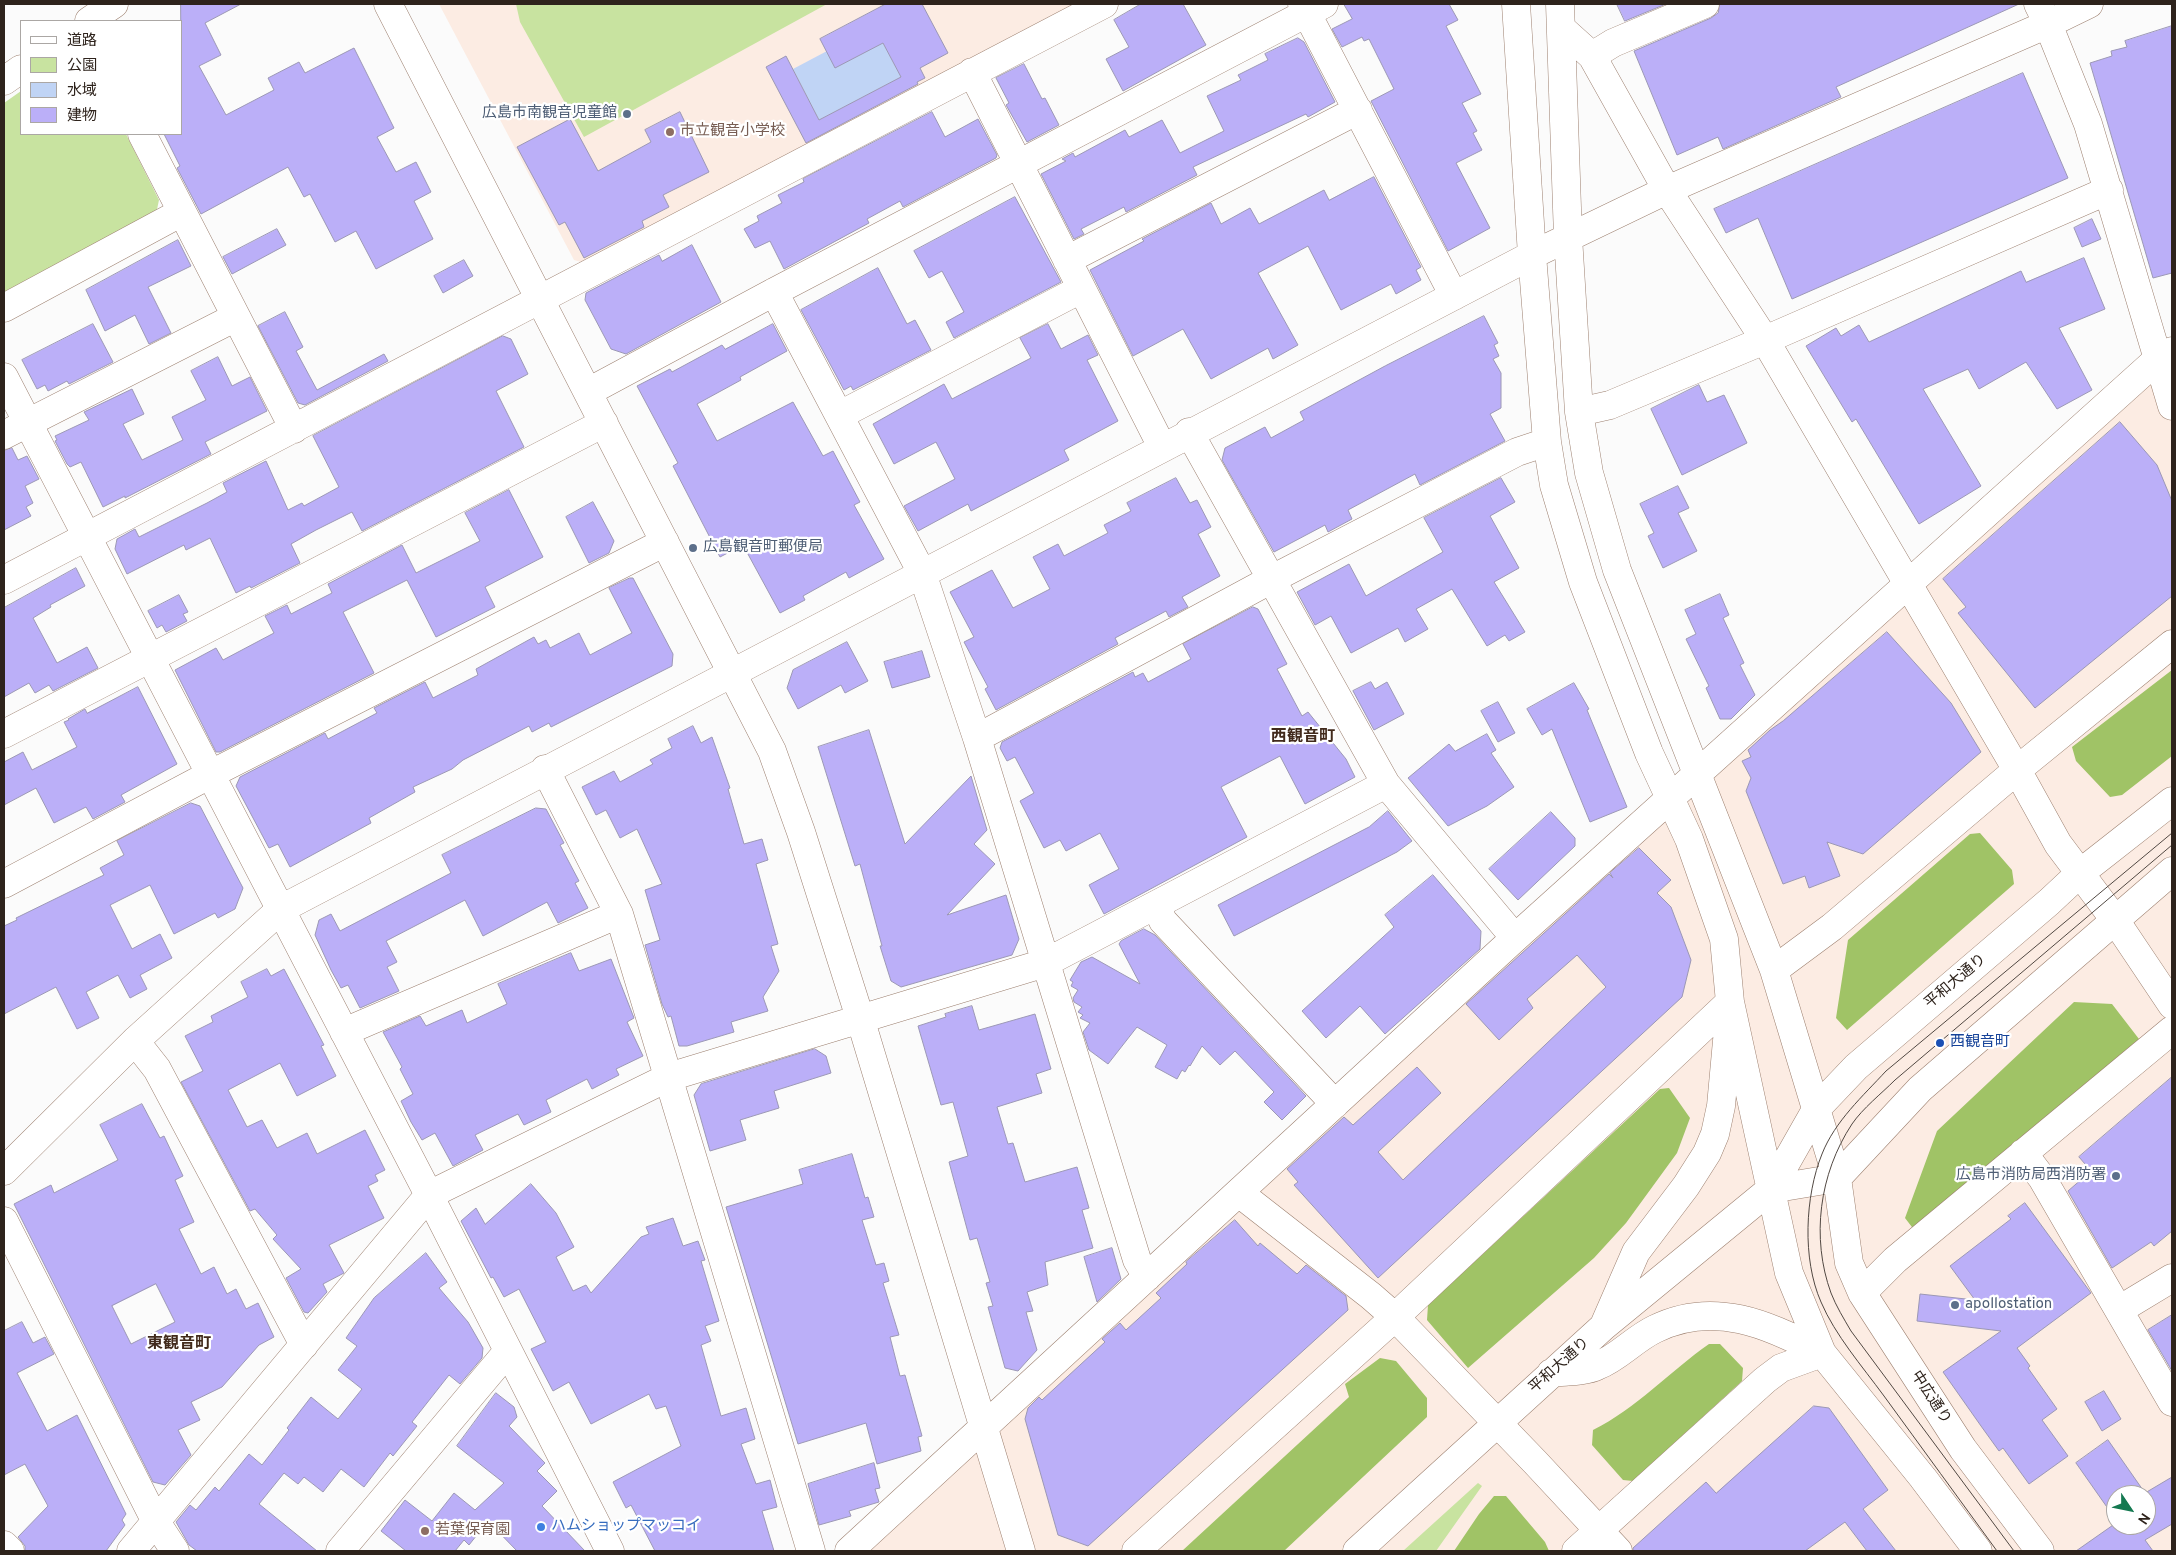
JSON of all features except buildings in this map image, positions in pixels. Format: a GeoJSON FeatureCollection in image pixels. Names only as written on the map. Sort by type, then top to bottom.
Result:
{"type":"FeatureCollection","features":[{"type":"Feature","properties":{"kind":"street"},"geometry":{"type":"LineString","coordinates":[[90,20],[114,4]]}},
{"type":"Feature","properties":{"kind":"street"},"geometry":{"type":"LineString","coordinates":[[388,4],[772,751],[801,832],[860,1018],[1021,1551]]}},
{"type":"Feature","properties":{"kind":"street"},"geometry":{"type":"LineString","coordinates":[[4,580],[294,429],[539,298],[1104,4]]}},
{"type":"Feature","properties":{"kind":"street"},"geometry":{"type":"LineString","coordinates":[[1516,4],[1532,255],[1547,442],[1554,485],[1583,582],[1650,753],[1689,839],[1724,939],[1730,1002],[1789,1273],[1822,1353],[1923,1478],[1978,1551]]}},
{"type":"Feature","properties":{"kind":"street"},"geometry":{"type":"LineString","coordinates":[[1592,56],[1613,43],[1706,4]]}},
{"type":"Feature","properties":{"kind":"street"},"geometry":{"type":"LineString","coordinates":[[4,1171],[135,1041],[281,909],[732,671],[1532,255],[2043,14],[2089,4]]}},
{"type":"Feature","properties":{"kind":"street"},"geometry":{"type":"LineString","coordinates":[[588,392],[1311,7],[1358,110],[1454,296]]}},
{"type":"Feature","properties":{"kind":"street"},"geometry":{"type":"LineString","coordinates":[[2043,14],[2088,124],[2165,355],[2172,406]]}},
{"type":"Feature","properties":{"kind":"street"},"geometry":{"type":"LineString","coordinates":[[1561,16],[1592,56],[1667,190],[1765,340],[2017,770],[2058,844],[2115,920],[2172,1005]]}},
{"type":"Feature","properties":{"kind":"street","name":"中広通り"},"geometry":{"type":"LineString","coordinates":[[1561,16],[1568,237],[1579,412],[1588,474],[1617,570],[1774,970],[1817,1108],[1836,1178],[1849,1263],[1862,1293],[1963,1449],[2040,1551]]}},
{"type":"Feature","properties":{"kind":"street"},"geometry":{"type":"LineString","coordinates":[[4,81],[20,70]]}},
{"type":"Feature","properties":{"kind":"street"},"geometry":{"type":"LineString","coordinates":[[972,72],[1162,447]]}},
{"type":"Feature","properties":{"kind":"street"},"geometry":{"type":"LineString","coordinates":[[1067,260],[1358,110]]}},
{"type":"Feature","properties":{"kind":"street"},"geometry":{"type":"LineString","coordinates":[[143,135],[294,429]]}},
{"type":"Feature","properties":{"kind":"street"},"geometry":{"type":"LineString","coordinates":[[1579,412],[1610,404],[1765,340],[2109,190]]}},
{"type":"Feature","properties":{"kind":"street"},"geometry":{"type":"LineString","coordinates":[[4,308],[182,212]]}},
{"type":"Feature","properties":{"kind":"street"},"geometry":{"type":"LineString","coordinates":[[840,415],[1081,289]]}},
{"type":"Feature","properties":{"kind":"street"},"geometry":{"type":"LineString","coordinates":[[774,292],[922,573],[977,738],[1136,1260],[1147,1277]]}},
{"type":"Feature","properties":{"kind":"street"},"geometry":{"type":"LineString","coordinates":[[4,435],[236,317]]}},
{"type":"Feature","properties":{"kind":"street"},"geometry":{"type":"LineString","coordinates":[[849,1551],[1515,938],[1908,583],[2165,355]]}},
{"type":"Feature","properties":{"kind":"street"},"geometry":{"type":"LineString","coordinates":[[4,376],[429,1195],[610,1551]]}},
{"type":"Feature","properties":{"kind":"street"},"geometry":{"type":"LineString","coordinates":[[4,734],[604,423]]}},
{"type":"Feature","properties":{"kind":"street"},"geometry":{"type":"LineString","coordinates":[[1190,432],[1386,784],[1515,938]]}},
{"type":"Feature","properties":{"kind":"street"},"geometry":{"type":"LineString","coordinates":[[977,738],[1272,579],[1517,452],[1547,442]]}},
{"type":"Feature","properties":{"kind":"street"},"geometry":{"type":"LineString","coordinates":[[4,884],[211,774],[665,542]]}},
{"type":"Feature","properties":{"kind":"street"},"geometry":{"type":"LineString","coordinates":[[1774,970],[1832,927],[2017,770],[2172,644]]}},
{"type":"Feature","properties":{"kind":"street"},"geometry":{"type":"LineString","coordinates":[[545,769],[620,914],[811,1551]]}},
{"type":"Feature","properties":{"kind":"street"},"geometry":{"type":"LineString","coordinates":[[131,1551],[429,1195],[669,1077],[1045,963],[1386,784]]}},
{"type":"Feature","properties":{"kind":"street","name":"平和大通り"},"geometry":{"type":"LineString","coordinates":[[1356,1551],[1604,1326],[1771,1189],[1817,1108],[1856,1067],[2079,874],[2172,801]]}},
{"type":"Feature","properties":{"kind":"street"},"geometry":{"type":"LineString","coordinates":[[1836,1178],[1920,1089],[2172,871]]}},
{"type":"Feature","properties":{"kind":"street"},"geometry":{"type":"LineString","coordinates":[[1156,906],[1163,921],[1335,1104]]}},
{"type":"Feature","properties":{"kind":"street"},"geometry":{"type":"LineString","coordinates":[[344,1032],[620,914]]}},
{"type":"Feature","properties":{"kind":"street"},"geometry":{"type":"LineString","coordinates":[[1136,1551],[1395,1317],[1730,1002]]}},
{"type":"Feature","properties":{"kind":"street"},"geometry":{"type":"LineString","coordinates":[[1604,1326],[1636,1252],[1686,1186],[1707,1153],[1715,1134],[1722,1106],[1730,1002]]}},
{"type":"Feature","properties":{"kind":"street"},"geometry":{"type":"LineString","coordinates":[[1862,1293],[1895,1260],[2172,1030]]}},
{"type":"Feature","properties":{"kind":"street"},"geometry":{"type":"LineString","coordinates":[[135,1041],[157,1069],[304,1345]]}},
{"type":"Feature","properties":{"kind":"street"},"geometry":{"type":"LineString","coordinates":[[2023,1153],[2042,1178],[2172,1402]]}},
{"type":"Feature","properties":{"kind":"street","name":"平和大通り"},"geometry":{"type":"LineString","coordinates":[[1771,1189],[1836,1178]]}},
{"type":"Feature","properties":{"kind":"street"},"geometry":{"type":"LineString","coordinates":[[1240,1193],[1395,1317],[1618,1551]]}},
{"type":"Feature","properties":{"kind":"street"},"geometry":{"type":"LineString","coordinates":[[4,1221],[156,1522],[175,1551]]}},
{"type":"Feature","properties":{"kind":"street"},"geometry":{"type":"LineString","coordinates":[[2119,1310],[2172,1278]]}},
{"type":"Feature","properties":{"kind":"street"},"geometry":{"type":"LineString","coordinates":[[1551,1373],[1596,1367],[1655,1329],[1700,1315],[1744,1319],[1784,1332],[1822,1353]]}},
{"type":"Feature","properties":{"kind":"street"},"geometry":{"type":"LineString","coordinates":[[340,1551],[508,1351]]}},
{"type":"Feature","properties":{"kind":"street"},"geometry":{"type":"LineString","coordinates":[[1576,1551],[1766,1380],[1781,1368],[1822,1353]]}},
{"type":"Feature","properties":{"kind":"street"},"geometry":{"type":"LineString","coordinates":[[4,1545],[10,1551]]}},
{"type":"Feature","properties":{"kind":"shaded area","name":"市立観音小学校"},"geometry":{"type":"Polygon","coordinates":[[[439,4],[1081,4],[581,262],[574,260],[439,4]]]}},
{"type":"Feature","properties":{"kind":"shaded area"},"geometry":{"type":"Polygon","coordinates":[[[2172,341],[2172,1330],[2146,1353],[2172,1398],[2172,1551],[851,1551],[2172,341]]]}},
{"type":"Feature","properties":{"kind":"green space"},"geometry":{"type":"Polygon","coordinates":[[[516,4],[827,4],[584,137],[520,22],[516,4]]]}},
{"type":"Feature","properties":{"kind":"green space"},"geometry":{"type":"Polygon","coordinates":[[[20,92],[20,135],[126,135],[159,200],[155,219],[4,296],[4,103],[20,92]]]}},
{"type":"Feature","properties":{"kind":"green space"},"geometry":{"type":"Polygon","coordinates":[[[2172,670],[2172,756],[2122,795],[2110,797],[2076,761],[2072,747],[2172,670]]]}},
{"type":"Feature","properties":{"kind":"green space"},"geometry":{"type":"Polygon","coordinates":[[[1980,833],[2012,870],[2014,884],[1847,1030],[1836,1018],[1848,940],[1970,834],[1980,833]]]}},
{"type":"Feature","properties":{"kind":"green space"},"geometry":{"type":"Polygon","coordinates":[[[2074,1002],[2112,1004],[2139,1039],[1915,1231],[1905,1218],[1937,1131],[2074,1002]]]}},
{"type":"Feature","properties":{"kind":"green space"},"geometry":{"type":"Polygon","coordinates":[[[1669,1088],[1690,1118],[1677,1153],[1626,1223],[1594,1258],[1468,1368],[1427,1320],[1428,1305],[1660,1089],[1669,1088]]]}},
{"type":"Feature","properties":{"kind":"green space"},"geometry":{"type":"Polygon","coordinates":[[[1709,1344],[1720,1344],[1743,1368],[1742,1381],[1633,1481],[1623,1480],[1592,1445],[1593,1430],[1638,1401],[1709,1344]]]}},
{"type":"Feature","properties":{"kind":"green space"},"geometry":{"type":"Polygon","coordinates":[[[1380,1358],[1396,1361],[1427,1398],[1427,1417],[1284,1551],[1182,1551],[1349,1397],[1345,1384],[1380,1358]]]}},
{"type":"Feature","properties":{"kind":"green space"},"geometry":{"type":"Polygon","coordinates":[[[1478,1483],[1482,1486],[1436,1551],[1403,1551],[1478,1483]]]}},
{"type":"Feature","properties":{"kind":"green space"},"geometry":{"type":"Polygon","coordinates":[[[1494,1496],[1506,1496],[1545,1542],[1549,1551],[1454,1551],[1479,1514],[1494,1496]]]}},
{"type":"Feature","properties":{"kind":"water"},"geometry":{"type":"Polygon","coordinates":[[[883,43],[901,77],[819,120],[793,69],[827,51],[883,43]]]}},
{"type":"Feature","properties":{"kind":"tram line"},"geometry":{"type":"LineString","coordinates":[[1997,1551],[1850,1350],[1821,1302],[1815,1285],[1808,1247],[1809,1208],[1816,1171],[1822,1154],[1834,1131],[1850,1110],[1886,1071],[2172,833]]}},
{"type":"Feature","properties":{"kind":"tram line"},"geometry":{"type":"LineString","coordinates":[[2014,1551],[1851,1331],[1838,1308],[1831,1293],[1821,1250],[1820,1229],[1826,1185],[1841,1143],[1856,1118],[1867,1107],[1895,1080],[2172,845]]}},
{"type":"Feature","properties":{"kind":"place","name":"広島市南観音児童館"},"geometry":{"type":"Point","coordinates":[627,114]}},
{"type":"Feature","properties":{"kind":"place","name":"市立観音小学校"},"geometry":{"type":"Point","coordinates":[670,132]}},
{"type":"Feature","properties":{"kind":"place","name":"広島観音町郵便局"},"geometry":{"type":"Point","coordinates":[693,548]}},
{"type":"Feature","properties":{"kind":"place","name":"西観音町"},"geometry":{"type":"Point","coordinates":[1940,1043]}},
{"type":"Feature","properties":{"kind":"place","name":"広島市消防局西消防署"},"geometry":{"type":"Point","coordinates":[2116,1176]}},
{"type":"Feature","properties":{"kind":"place","name":"apollostation"},"geometry":{"type":"Point","coordinates":[1955,1305]}},
{"type":"Feature","properties":{"kind":"place","name":"ハムショップマッコイ"},"geometry":{"type":"Point","coordinates":[541,1527]}},
{"type":"Feature","properties":{"kind":"place","name":"若葉保育園"},"geometry":{"type":"Point","coordinates":[425,1531]}},
{"type":"Feature","properties":{"kind":"district","name":"西観音町"},"geometry":{"type":"Point","coordinates":[1303,738]}},
{"type":"Feature","properties":{"kind":"district","name":"東観音町"},"geometry":{"type":"Point","coordinates":[179,1345]}}]}
